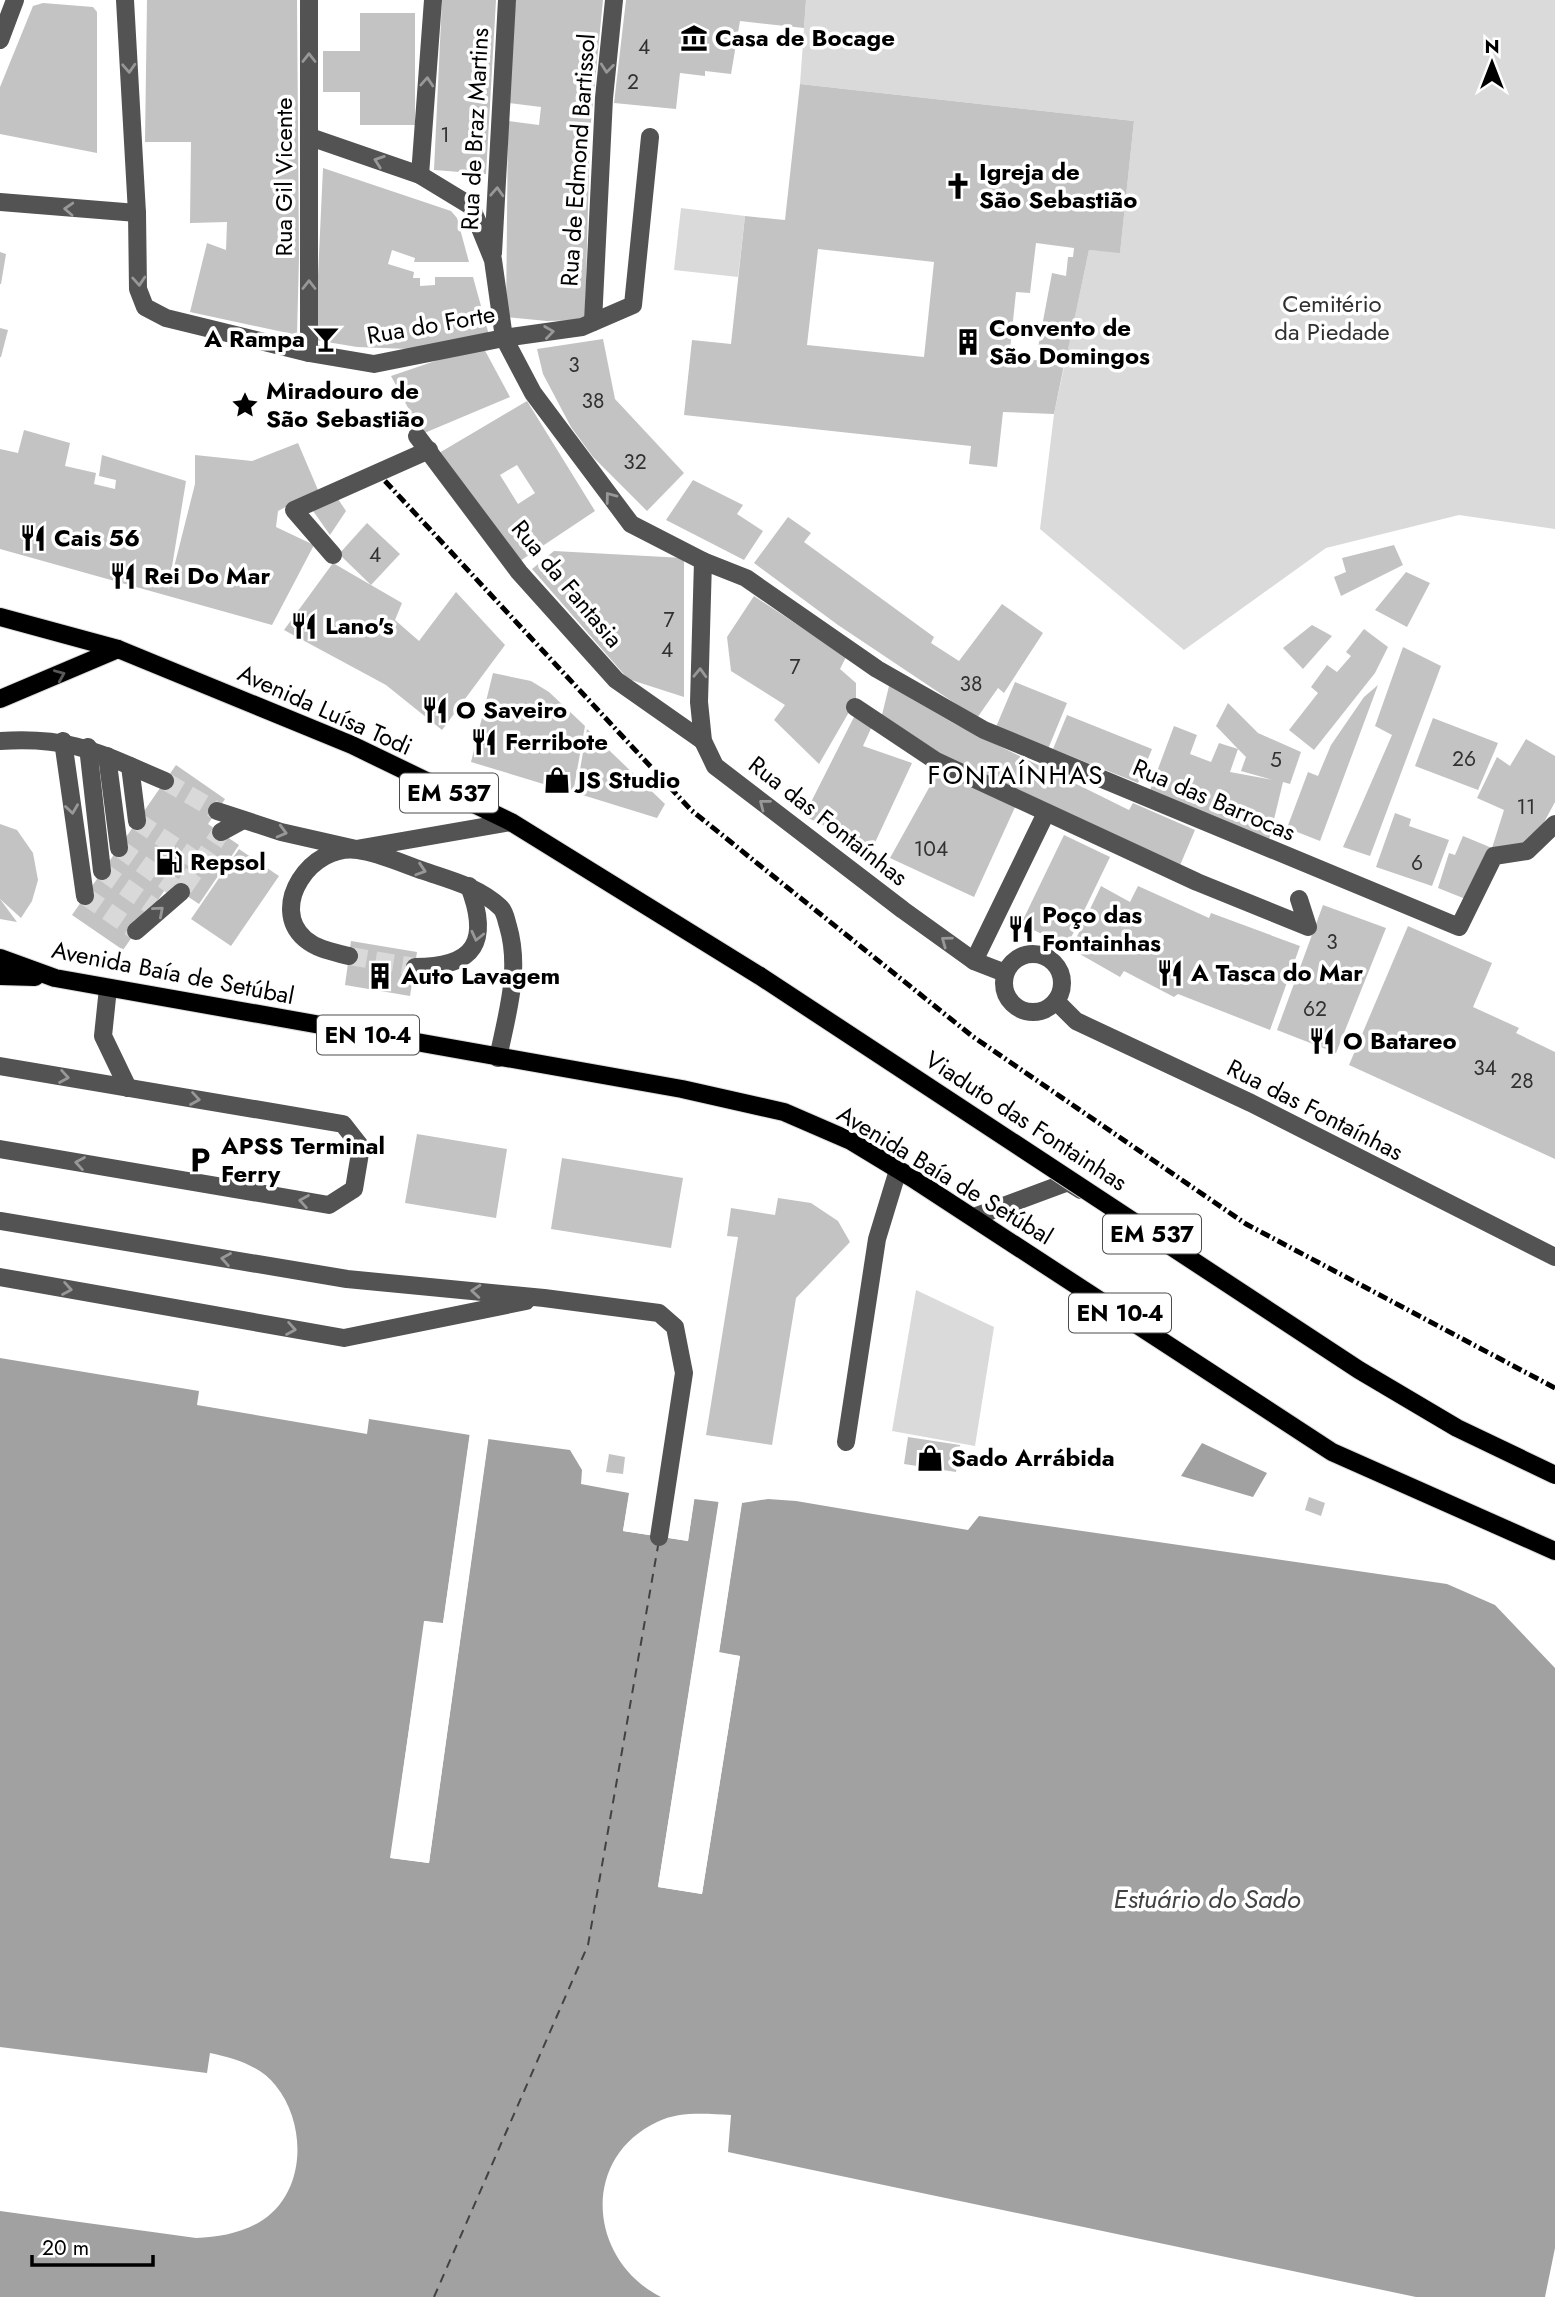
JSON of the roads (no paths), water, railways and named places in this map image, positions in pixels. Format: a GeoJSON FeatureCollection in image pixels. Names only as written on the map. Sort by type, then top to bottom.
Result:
{"type":"FeatureCollection","features":[{"type":"Feature","properties":{"kind":"main road","name":"Avenida Luísa Todi"},"geometry":{"type":"LineString","coordinates":[[0,617],[118,649],[329,734],[511,821],[760,976]]}},
{"type":"Feature","properties":{"kind":"main road"},"geometry":{"type":"LineString","coordinates":[[0,699],[118,649]]}},
{"type":"Feature","properties":{"kind":"main road","name":"Avenida Baía de Setúbal"},"geometry":{"type":"LineString","coordinates":[[0,958],[55,978],[682,1089],[784,1112],[850,1141],[974,1217],[1332,1451],[1555,1550]]}},
{"type":"Feature","properties":{"kind":"main road","name":"EN 10-4"},"geometry":{"type":"LineString","coordinates":[[0,976],[55,978]]}},
{"type":"Feature","properties":{"kind":"main road","name":"Viaduto das Fontainhas"},"geometry":{"type":"LineString","coordinates":[[760,976],[1359,1370],[1457,1428],[1555,1475]]}},
{"type":"Feature","properties":{"kind":"street"},"geometry":{"type":"LineString","coordinates":[[0,40],[15,0]]}},
{"type":"Feature","properties":{"kind":"street","name":"Rua do Forte"},"geometry":{"type":"LineString","coordinates":[[125,0],[137,213],[138,289],[145,307],[166,318],[309,354],[374,364],[504,338],[582,327],[633,305],[650,137]]}},
{"type":"Feature","properties":{"kind":"street","name":"Rua Gil Vicente"},"geometry":{"type":"LineString","coordinates":[[309,0],[309,354]]}},
{"type":"Feature","properties":{"kind":"street"},"geometry":{"type":"LineString","coordinates":[[420,175],[433,0]]}},
{"type":"Feature","properties":{"kind":"street","name":"Rua de Braz Martins"},"geometry":{"type":"LineString","coordinates":[[493,260],[508,0]]}},
{"type":"Feature","properties":{"kind":"street","name":"Rua de Edmond Bartissol"},"geometry":{"type":"LineString","coordinates":[[593,322],[604,99],[614,0]]}},
{"type":"Feature","properties":{"kind":"street"},"geometry":{"type":"LineString","coordinates":[[310,137],[420,175],[471,206],[493,260]]}},
{"type":"Feature","properties":{"kind":"street"},"geometry":{"type":"LineString","coordinates":[[0,202],[137,213]]}},
{"type":"Feature","properties":{"kind":"street","name":"Rua das Barrocas"},"geometry":{"type":"LineString","coordinates":[[493,260],[504,338],[533,393],[631,524],[703,561],[746,578],[877,669],[984,730],[1459,928],[1494,856],[1527,851],[1555,824]]}},
{"type":"Feature","properties":{"kind":"street","name":"Rua da Fantasia"},"geometry":{"type":"LineString","coordinates":[[417,436],[519,572],[616,680],[703,741]]}},
{"type":"Feature","properties":{"kind":"street"},"geometry":{"type":"LineString","coordinates":[[333,555],[294,510],[429,450]]}},
{"type":"Feature","properties":{"kind":"street"},"geometry":{"type":"LineString","coordinates":[[703,561],[698,702],[703,741]]}},
{"type":"Feature","properties":{"kind":"street"},"geometry":{"type":"LineString","coordinates":[[855,707],[936,761],[1197,882],[1308,928],[1299,899]]}},
{"type":"Feature","properties":{"kind":"street"},"geometry":{"type":"LineString","coordinates":[[0,741],[63,741],[88,747],[165,781]]}},
{"type":"Feature","properties":{"kind":"street"},"geometry":{"type":"LineString","coordinates":[[63,741],[85,896]]}},
{"type":"Feature","properties":{"kind":"street","name":"Rua das Fontaínhas"},"geometry":{"type":"LineString","coordinates":[[703,741],[715,766],[867,884],[974,961],[1005,973]]}},
{"type":"Feature","properties":{"kind":"street"},"geometry":{"type":"LineString","coordinates":[[88,747],[102,872]]}},
{"type":"Feature","properties":{"kind":"street"},"geometry":{"type":"LineString","coordinates":[[107,756],[119,848]]}},
{"type":"Feature","properties":{"kind":"street"},"geometry":{"type":"LineString","coordinates":[[130,766],[137,821]]}},
{"type":"Feature","properties":{"kind":"street"},"geometry":{"type":"LineString","coordinates":[[217,811],[281,832],[356,849],[468,886],[502,909],[512,939],[514,978],[498,1058]]}},
{"type":"Feature","properties":{"kind":"street"},"geometry":{"type":"LineString","coordinates":[[974,961],[1046,813]]}},
{"type":"Feature","properties":{"kind":"street"},"geometry":{"type":"LineString","coordinates":[[220,832],[243,820]]}},
{"type":"Feature","properties":{"kind":"street"},"geometry":{"type":"LineString","coordinates":[[349,956],[318,948],[303,937],[292,906],[302,873],[314,862],[333,853],[511,821]]}},
{"type":"Feature","properties":{"kind":"street"},"geometry":{"type":"LineString","coordinates":[[415,967],[440,967],[458,962],[474,948],[480,919],[468,886]]}},
{"type":"Feature","properties":{"kind":"street"},"geometry":{"type":"LineString","coordinates":[[136,931],[181,892]]}},
{"type":"Feature","properties":{"kind":"street"},"geometry":{"type":"LineString","coordinates":[[1028,954],[1047,957],[1060,972],[1063,982],[1056,1001],[1041,1011],[1023,1010],[1015,1006],[1005,992],[1005,973],[1011,965],[1028,954]]}},
{"type":"Feature","properties":{"kind":"street"},"geometry":{"type":"LineString","coordinates":[[108,988],[103,1036],[128,1088]]}},
{"type":"Feature","properties":{"kind":"street","name":"Rua das Fontaínhas"},"geometry":{"type":"LineString","coordinates":[[1056,1001],[1076,1021],[1251,1104],[1555,1257]]}},
{"type":"Feature","properties":{"kind":"street"},"geometry":{"type":"LineString","coordinates":[[0,1066],[344,1124],[361,1147],[354,1189],[329,1205],[0,1149]]}},
{"type":"Feature","properties":{"kind":"street"},"geometry":{"type":"LineString","coordinates":[[846,1442],[877,1239],[898,1170]]}},
{"type":"Feature","properties":{"kind":"street"},"geometry":{"type":"LineString","coordinates":[[974,1217],[1068,1182],[1328,1353],[1484,1437],[1555,1465]]}},
{"type":"Feature","properties":{"kind":"street"},"geometry":{"type":"LineString","coordinates":[[0,1220],[347,1279],[544,1298],[659,1313],[675,1327],[683,1354],[684,1373],[659,1536]]}},
{"type":"Feature","properties":{"kind":"street"},"geometry":{"type":"LineString","coordinates":[[0,1277],[344,1338],[544,1298]]}},
{"type":"Feature","properties":{"kind":"water","name":"Estuário do Sado"},"geometry":{"type":"Polygon","coordinates":[[[0,1358],[199,1391],[197,1405],[367,1434],[369,1419],[470,1435],[443,1624],[424,1621],[391,1858],[429,1863],[488,1439],[570,1450],[582,1470],[581,1484],[629,1493],[623,1531],[688,1541],[694,1499],[719,1502],[658,1887],[702,1894],[740,1656],[719,1653],[742,1503],[768,1499],[796,1501],[968,1530],[979,1516],[1447,1584],[1495,1605],[1555,1668],[1555,2248],[1545,2297],[1416,2297],[728,2152],[731,2115],[703,2114],[666,2118],[632,2139],[615,2160],[605,2184],[603,2210],[608,2236],[619,2260],[637,2281],[661,2297],[0,2297],[0,2211],[196,2238],[228,2234],[258,2223],[274,2211],[286,2196],[297,2159],[297,2140],[286,2102],[276,2086],[255,2068],[228,2057],[210,2053],[207,2073],[0,2047],[0,1358]]]}},
{"type":"Feature","properties":{"kind":"water"},"geometry":{"type":"Polygon","coordinates":[[[1202,1443],[1267,1473],[1253,1497],[1181,1476],[1202,1443]]]}},
{"type":"Feature","properties":{"kind":"tunnel"},"geometry":{"type":"LineString","coordinates":[[165,781],[217,811]]}},
{"type":"Feature","properties":{"kind":"tunnel"},"geometry":{"type":"LineString","coordinates":[[137,821],[200,863]]}},
{"type":"Feature","properties":{"kind":"tunnel"},"geometry":{"type":"LineString","coordinates":[[119,848],[181,892],[221,832]]}},
{"type":"Feature","properties":{"kind":"tunnel"},"geometry":{"type":"LineString","coordinates":[[102,871],[159,911]]}},
{"type":"Feature","properties":{"kind":"tunnel"},"geometry":{"type":"LineString","coordinates":[[85,896],[136,931]]}},
{"type":"Feature","properties":{"kind":"tunnel"},"geometry":{"type":"LineString","coordinates":[[349,956],[415,967]]}},
{"type":"Feature","properties":{"kind":"railway"},"geometry":{"type":"LineString","coordinates":[[385,481],[691,810],[972,1036],[1246,1224],[1555,1388]]}},
{"type":"Feature","properties":{"kind":"place","name":"Casa de Bocage"},"geometry":{"type":"Point","coordinates":[694,38]}},
{"type":"Feature","properties":{"kind":"place","name":"Igreja de São Sebastião"},"geometry":{"type":"Point","coordinates":[958,186]}},
{"type":"Feature","properties":{"kind":"place","name":"A Rampa"},"geometry":{"type":"Point","coordinates":[326,339]}},
{"type":"Feature","properties":{"kind":"place","name":"Convento de São Domingos"},"geometry":{"type":"Point","coordinates":[968,342]}},
{"type":"Feature","properties":{"kind":"place","name":"Miradouro de São Sebastião"},"geometry":{"type":"Point","coordinates":[245,405]}},
{"type":"Feature","properties":{"kind":"place","name":"Cais 56"},"geometry":{"type":"Point","coordinates":[33,538]}},
{"type":"Feature","properties":{"kind":"place","name":"Rei Do Mar"},"geometry":{"type":"Point","coordinates":[123,576]}},
{"type":"Feature","properties":{"kind":"place","name":"Lano's"},"geometry":{"type":"Point","coordinates":[304,626]}},
{"type":"Feature","properties":{"kind":"place","name":"O Saveiro"},"geometry":{"type":"Point","coordinates":[435,710]}},
{"type":"Feature","properties":{"kind":"place","name":"Ferribote"},"geometry":{"type":"Point","coordinates":[484,742]}},
{"type":"Feature","properties":{"kind":"place","name":"JS Studio"},"geometry":{"type":"Point","coordinates":[557,780]}},
{"type":"Feature","properties":{"kind":"place","name":"Repsol"},"geometry":{"type":"Point","coordinates":[169,862]}},
{"type":"Feature","properties":{"kind":"place","name":"Poço das Fontainhas"},"geometry":{"type":"Point","coordinates":[1021,929]}},
{"type":"Feature","properties":{"kind":"place","name":"A Tasca do Mar"},"geometry":{"type":"Point","coordinates":[1170,973]}},
{"type":"Feature","properties":{"kind":"place","name":"Auto Lavagem"},"geometry":{"type":"Point","coordinates":[380,976]}},
{"type":"Feature","properties":{"kind":"place","name":"O Batareo"},"geometry":{"type":"Point","coordinates":[1322,1041]}},
{"type":"Feature","properties":{"kind":"place","name":"APSS Terminal Ferry"},"geometry":{"type":"Point","coordinates":[200,1160]}},
{"type":"Feature","properties":{"kind":"place","name":"Sado Arrábida"},"geometry":{"type":"Point","coordinates":[930,1458]}},
{"type":"Feature","properties":{"kind":"district","name":"FONTAÍNHAS"},"geometry":{"type":"Point","coordinates":[1016,775]}},
{"type":"Feature","properties":{"kind":"park label","name":"Cemitério da Piedade"},"geometry":{"type":"Point","coordinates":[1332,318]}}]}
